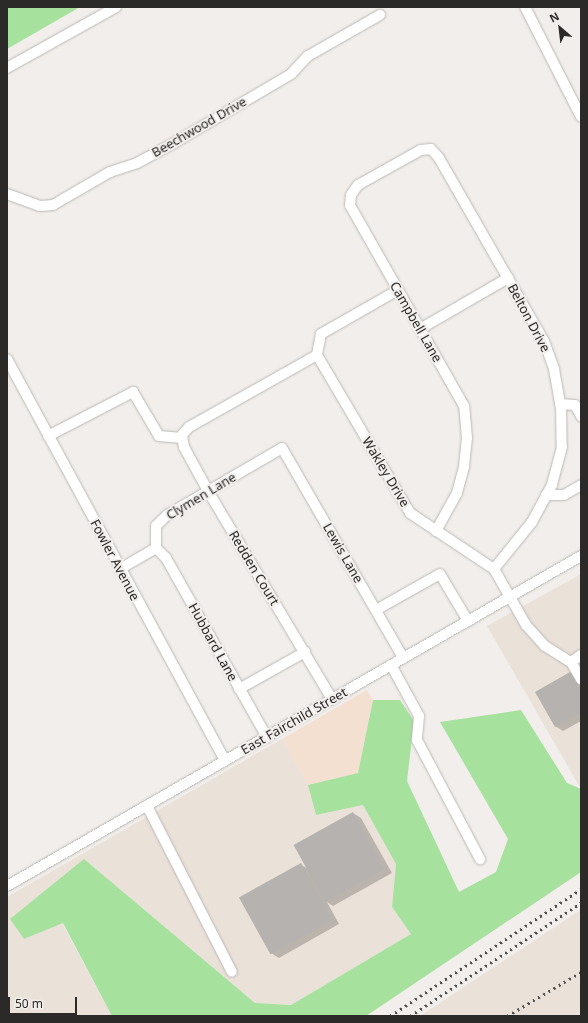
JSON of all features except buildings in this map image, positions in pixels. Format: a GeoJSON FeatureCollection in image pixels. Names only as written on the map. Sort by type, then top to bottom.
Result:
{"type":"FeatureCollection","features":[{"type":"Feature","properties":{"kind":"street"},"geometry":{"type":"LineString","coordinates":[[7,68],[116,7]]}},
{"type":"Feature","properties":{"kind":"street"},"geometry":{"type":"LineString","coordinates":[[525,7],[581,118]]}},
{"type":"Feature","properties":{"kind":"street","name":"Beechwood Drive"},"geometry":{"type":"LineString","coordinates":[[7,194],[40,206],[53,205],[110,172],[137,163],[174,143],[290,74],[308,56],[380,15]]}},
{"type":"Feature","properties":{"kind":"street","name":"Belton Drive"},"geometry":{"type":"LineString","coordinates":[[421,150],[431,149],[440,158],[544,341],[554,369],[560,404],[562,447],[552,484],[532,522],[494,569]]}},
{"type":"Feature","properties":{"kind":"street","name":"Campbell Lane"},"geometry":{"type":"LineString","coordinates":[[421,150],[358,185],[351,195],[350,205],[464,406],[467,438],[464,466],[457,493],[436,531]]}},
{"type":"Feature","properties":{"kind":"street"},"geometry":{"type":"LineString","coordinates":[[420,329],[508,278]]}},
{"type":"Feature","properties":{"kind":"street"},"geometry":{"type":"LineString","coordinates":[[48,436],[133,392],[159,436],[182,437],[189,427],[317,355],[321,334],[398,290]]}},
{"type":"Feature","properties":{"kind":"street","name":"Wakley Drive"},"geometry":{"type":"LineString","coordinates":[[317,355],[410,513],[494,569],[526,626],[545,646],[571,662]]}},
{"type":"Feature","properties":{"kind":"street","name":"Fowler Avenue"},"geometry":{"type":"LineString","coordinates":[[7,359],[224,761]]}},
{"type":"Feature","properties":{"kind":"street"},"geometry":{"type":"LineString","coordinates":[[560,404],[575,405],[581,416]]}},
{"type":"Feature","properties":{"kind":"street","name":"Redden Court"},"geometry":{"type":"LineString","coordinates":[[182,437],[184,447],[208,491],[332,699]]}},
{"type":"Feature","properties":{"kind":"street","name":"Clymen Lane"},"geometry":{"type":"LineString","coordinates":[[156,548],[156,526],[167,515],[282,448]]}},
{"type":"Feature","properties":{"kind":"street","name":"Lewis Lane"},"geometry":{"type":"LineString","coordinates":[[282,448],[403,658]]}},
{"type":"Feature","properties":{"kind":"street"},"geometry":{"type":"LineString","coordinates":[[546,495],[564,495],[581,485]]}},
{"type":"Feature","properties":{"kind":"street"},"geometry":{"type":"LineString","coordinates":[[120,569],[156,548]]}},
{"type":"Feature","properties":{"kind":"street","name":"Hubbard Lane"},"geometry":{"type":"LineString","coordinates":[[156,548],[166,558],[267,737]]}},
{"type":"Feature","properties":{"kind":"street","name":"East Fairchild Street"},"geometry":{"type":"LineString","coordinates":[[7,886],[581,556]]}},
{"type":"Feature","properties":{"kind":"street"},"geometry":{"type":"LineString","coordinates":[[376,610],[440,574],[468,621]]}},
{"type":"Feature","properties":{"kind":"street"},"geometry":{"type":"LineString","coordinates":[[239,689],[305,652]]}},
{"type":"Feature","properties":{"kind":"street"},"geometry":{"type":"LineString","coordinates":[[581,655],[571,662],[581,679]]}},
{"type":"Feature","properties":{"kind":"street"},"geometry":{"type":"LineString","coordinates":[[391,665],[419,716],[417,740],[480,859]]}},
{"type":"Feature","properties":{"kind":"street"},"geometry":{"type":"LineString","coordinates":[[147,806],[232,972]]}},
{"type":"Feature","properties":{"kind":"shaded area"},"geometry":{"type":"Polygon","coordinates":[[[581,574],[581,789],[487,626],[581,574]]]}},
{"type":"Feature","properties":{"kind":"shaded area"},"geometry":{"type":"Polygon","coordinates":[[[367,690],[373,700],[358,773],[308,785],[282,739],[367,690]]]}},
{"type":"Feature","properties":{"kind":"shaded area"},"geometry":{"type":"Polygon","coordinates":[[[282,739],[308,785],[316,815],[363,805],[396,864],[392,907],[411,934],[291,1005],[255,1003],[84,859],[24,939],[62,923],[112,1016],[7,1016],[7,897],[282,739]]]}},
{"type":"Feature","properties":{"kind":"shaded area"},"geometry":{"type":"Polygon","coordinates":[[[581,910],[581,1016],[420,1016],[579,911],[581,910]]]}},
{"type":"Feature","properties":{"kind":"green space"},"geometry":{"type":"Polygon","coordinates":[[[7,7],[80,7],[7,49],[7,7]]]}},
{"type":"Feature","properties":{"kind":"green space"},"geometry":{"type":"Polygon","coordinates":[[[373,700],[400,700],[414,721],[407,781],[459,892],[496,872],[508,839],[440,722],[521,710],[567,783],[581,789],[581,872],[366,1016],[112,1016],[63,923],[24,939],[10,919],[84,859],[255,1003],[291,1005],[411,934],[392,907],[396,864],[363,805],[316,815],[308,785],[358,773],[373,700]]]}},
{"type":"Feature","properties":{"kind":"railway"},"geometry":{"type":"LineString","coordinates":[[390,1016],[581,889]]}},
{"type":"Feature","properties":{"kind":"railway"},"geometry":{"type":"LineString","coordinates":[[410,1016],[581,903]]}},
{"type":"Feature","properties":{"kind":"railway"},"geometry":{"type":"LineString","coordinates":[[507,1016],[581,972]]}}]}
